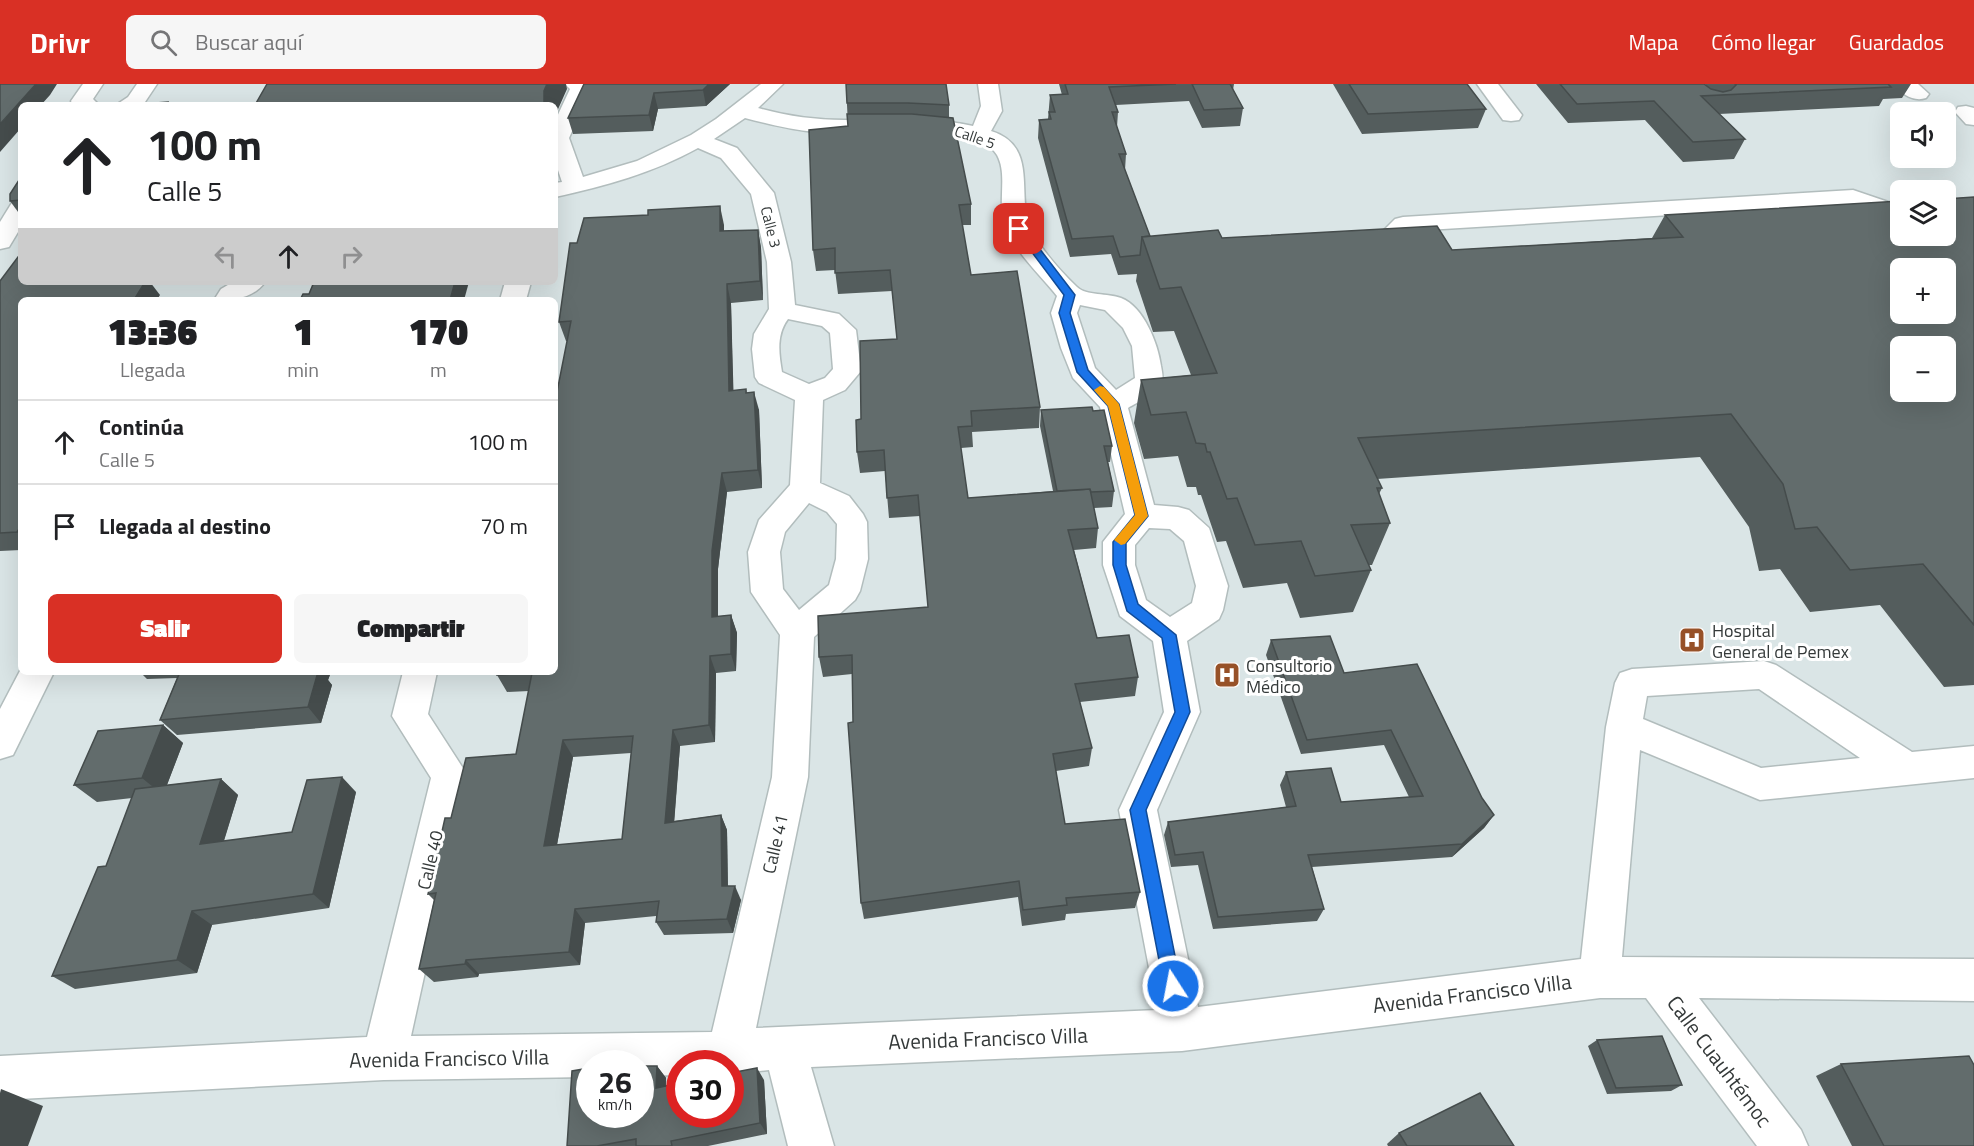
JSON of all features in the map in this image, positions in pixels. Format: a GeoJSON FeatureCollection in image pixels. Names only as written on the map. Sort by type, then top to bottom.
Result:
{"type":"FeatureCollection","features":[{"type":"Feature","properties":{"kind":"street"},"geometry":{"type":"LineString","coordinates":[[83,102],[81,101],[93,84]]}},
{"type":"Feature","properties":{"kind":"street"},"geometry":{"type":"LineString","coordinates":[[133,102],[147,84]]}},
{"type":"Feature","properties":{"kind":"street"},"geometry":{"type":"LineString","coordinates":[[581,85],[558,138],[565,188],[598,182],[653,163],[699,141],[744,111],[773,84]]}},
{"type":"Feature","properties":{"kind":"street"},"geometry":{"type":"LineString","coordinates":[[977,135],[993,113],[993,103],[987,84]]}},
{"type":"Feature","properties":{"kind":"street"},"geometry":{"type":"LineString","coordinates":[[1487,84],[1510,116]]}},
{"type":"Feature","properties":{"kind":"street","name":"Calle 5"},"geometry":{"type":"LineString","coordinates":[[744,111],[771,119],[823,126],[928,125],[994,140],[1003,147],[1012,161],[1013,210],[1019,229],[1070,295]]}},
{"type":"Feature","properties":{"kind":"street","name":"Calle 3"},"geometry":{"type":"LineString","coordinates":[[699,141],[729,153],[762,193],[779,262],[782,310]]}},
{"type":"Feature","properties":{"kind":"street"},"geometry":{"type":"LineString","coordinates":[[1435,258],[1416,256],[1397,248],[1391,235],[1402,224],[1428,221],[1853,197],[1890,210]]}},
{"type":"Feature","properties":{"kind":"street"},"geometry":{"type":"LineString","coordinates":[[7,237],[18,213]]}},
{"type":"Feature","properties":{"kind":"street"},"geometry":{"type":"LineString","coordinates":[[1877,231],[1890,230]]}},
{"type":"Feature","properties":{"kind":"street"},"geometry":{"type":"LineString","coordinates":[[1113,404],[1149,381],[1145,346],[1134,324],[1114,304],[1070,295],[1064,313],[1083,372],[1113,404],[1141,516]]}},
{"type":"Feature","properties":{"kind":"street"},"geometry":{"type":"LineString","coordinates":[[782,310],[830,320],[843,330],[847,371],[835,384],[809,395],[769,377],[765,348],[768,332],[770,323],[782,310]]}},
{"type":"Feature","properties":{"kind":"street"},"geometry":{"type":"LineString","coordinates":[[805,488],[838,504],[852,522],[852,559],[844,591],[797,632],[767,592],[764,552],[770,528],[805,488],[809,395]]}},
{"type":"Feature","properties":{"kind":"street"},"geometry":{"type":"LineString","coordinates":[[1141,516],[1119,542],[1119,565],[1132,607],[1169,635],[1182,712],[1138,810],[1182,1030]]}},
{"type":"Feature","properties":{"kind":"street"},"geometry":{"type":"LineString","coordinates":[[1141,516],[1178,518],[1198,536],[1212,586],[1207,610],[1169,635]]}},
{"type":"Feature","properties":{"kind":"street","name":"Calle 41"},"geometry":{"type":"LineString","coordinates":[[730,1050],[790,777],[797,632]]}},
{"type":"Feature","properties":{"kind":"street"},"geometry":{"type":"LineString","coordinates":[[0,744],[35,675]]}},
{"type":"Feature","properties":{"kind":"street","name":"Calle 40"},"geometry":{"type":"LineString","coordinates":[[384,1058],[450,776],[410,716],[419,675]]}},
{"type":"Feature","properties":{"kind":"street"},"geometry":{"type":"LineString","coordinates":[[1600,977],[1624,727],[1632,683],[1764,675],[1906,769]]}},
{"type":"Feature","properties":{"kind":"street"},"geometry":{"type":"LineString","coordinates":[[1624,727],[1761,784],[1974,762]]}},
{"type":"Feature","properties":{"kind":"street","name":"Avenida Francisco Villa"},"geometry":{"type":"LineString","coordinates":[[744,1051],[784,1047],[1182,1030],[1600,977],[1974,980]]}},
{"type":"Feature","properties":{"kind":"street","name":"Calle Cuauhtémoc"},"geometry":{"type":"LineString","coordinates":[[1656,977],[1785,1146]]}},
{"type":"Feature","properties":{"kind":"street"},"geometry":{"type":"LineString","coordinates":[[784,1047],[811,1146]]}},
{"type":"Feature","properties":{"kind":"street","name":"Avenida Francisco Villa"},"geometry":{"type":"LineString","coordinates":[[0,1078],[384,1058],[666,1054]]}},
{"type":"Feature","properties":{"kind":"building"},"geometry":{"type":"Polygon","coordinates":[[[0,84],[36,84],[18,102],[0,124],[0,84]]]}},
{"type":"Feature","properties":{"kind":"building"},"geometry":{"type":"Polygon","coordinates":[[[267,84],[547,84],[544,91],[544,102],[257,102],[267,84]]]}},
{"type":"Feature","properties":{"kind":"building"},"geometry":{"type":"Polygon","coordinates":[[[584,84],[709,84],[703,90],[654,93],[649,115],[568,118],[584,84]]]}},
{"type":"Feature","properties":{"kind":"building"},"geometry":{"type":"Polygon","coordinates":[[[846,84],[946,84],[949,105],[847,103],[846,84]]]}},
{"type":"Feature","properties":{"kind":"building"},"geometry":{"type":"Polygon","coordinates":[[[1065,84],[1176,84],[1109,87],[1118,112],[1112,112],[1126,154],[1119,154],[1150,236],[1142,237],[1140,255],[1120,257],[1113,236],[1072,239],[1039,120],[1051,119],[1049,112],[1055,112],[1050,95],[1068,94],[1065,84]]]}},
{"type":"Feature","properties":{"kind":"building"},"geometry":{"type":"Polygon","coordinates":[[[1192,84],[1230,84],[1243,108],[1204,110],[1192,84]]]}},
{"type":"Feature","properties":{"kind":"building"},"geometry":{"type":"Polygon","coordinates":[[[1349,84],[1467,84],[1486,109],[1368,114],[1349,84]]]}},
{"type":"Feature","properties":{"kind":"building"},"geometry":{"type":"Polygon","coordinates":[[[1560,84],[1704,84],[1711,89],[1723,92],[1731,90],[1735,84],[1888,84],[1891,87],[1701,96],[1745,139],[1693,142],[1654,101],[1577,104],[1560,84]]]}},
{"type":"Feature","properties":{"kind":"building"},"geometry":{"type":"Polygon","coordinates":[[[847,114],[912,114],[953,118],[971,204],[959,205],[971,275],[1017,271],[1040,407],[971,411],[972,426],[958,427],[968,498],[1090,489],[1098,528],[1068,530],[1097,638],[1129,635],[1138,677],[1075,684],[1092,748],[1053,754],[1065,824],[1125,819],[1140,892],[1066,898],[1067,905],[1023,910],[1019,881],[861,903],[848,723],[853,722],[852,655],[819,657],[818,616],[928,607],[918,495],[887,498],[884,450],[857,452],[856,420],[861,419],[860,341],[897,339],[890,270],[835,273],[835,248],[813,250],[809,130],[848,126],[847,114]]]}},
{"type":"Feature","properties":{"kind":"building"},"geometry":{"type":"Polygon","coordinates":[[[18,182],[18,200],[10,201],[10,194],[18,182]]]}},
{"type":"Feature","properties":{"kind":"building"},"geometry":{"type":"Polygon","coordinates":[[[1974,197],[1974,625],[1923,564],[1850,570],[1817,527],[1795,529],[1783,484],[1731,414],[1358,438],[1382,488],[1377,488],[1390,523],[1351,525],[1371,570],[1315,576],[1301,541],[1255,545],[1237,498],[1227,499],[1210,452],[1207,452],[1205,444],[1196,443],[1186,412],[1151,415],[1141,380],[1217,373],[1181,287],[1160,289],[1142,237],[1218,230],[1222,238],[1437,226],[1452,250],[1683,237],[1665,215],[1890,202],[1890,246],[1956,246],[1956,198],[1974,197]]]}},
{"type":"Feature","properties":{"kind":"building"},"geometry":{"type":"Polygon","coordinates":[[[720,206],[720,231],[758,230],[760,281],[727,284],[729,391],[746,389],[746,393],[754,392],[758,470],[722,473],[712,551],[712,617],[731,615],[731,654],[710,656],[709,725],[673,730],[665,823],[721,815],[722,886],[735,886],[727,919],[656,922],[659,901],[575,909],[569,952],[466,960],[465,964],[419,969],[436,893],[428,894],[445,818],[451,818],[466,758],[516,754],[532,675],[558,675],[558,387],[571,321],[559,322],[570,243],[577,243],[584,218],[648,215],[648,210],[720,206]],[[633,736],[563,740],[544,846],[622,839],[633,736]]]}},
{"type":"Feature","properties":{"kind":"building"},"geometry":{"type":"Polygon","coordinates":[[[18,257],[18,285],[143,285],[136,297],[18,297],[18,530],[0,533],[0,281],[18,257]]]}},
{"type":"Feature","properties":{"kind":"building"},"geometry":{"type":"Polygon","coordinates":[[[313,285],[454,285],[451,297],[302,297],[303,294],[309,294],[313,285]]]}},
{"type":"Feature","properties":{"kind":"building"},"geometry":{"type":"Polygon","coordinates":[[[1092,407],[1093,411],[1104,410],[1112,446],[1104,446],[1114,491],[1091,492],[1090,489],[1057,491],[1041,410],[1092,407]]]}},
{"type":"Feature","properties":{"kind":"building"},"geometry":{"type":"Polygon","coordinates":[[[1330,636],[1344,673],[1417,664],[1482,798],[1494,815],[1462,844],[1308,855],[1324,909],[1218,917],[1203,852],[1175,855],[1168,822],[1296,806],[1286,772],[1331,768],[1341,802],[1423,796],[1391,730],[1307,740],[1271,640],[1330,636]]]}},
{"type":"Feature","properties":{"kind":"building"},"geometry":{"type":"Polygon","coordinates":[[[179,675],[317,675],[308,707],[160,720],[179,675]]]}},
{"type":"Feature","properties":{"kind":"building"},"geometry":{"type":"Polygon","coordinates":[[[163,725],[142,778],[74,785],[98,731],[163,725]]]}},
{"type":"Feature","properties":{"kind":"building"},"geometry":{"type":"Polygon","coordinates":[[[342,777],[313,894],[192,911],[177,960],[52,976],[98,867],[106,866],[135,789],[221,779],[200,844],[292,832],[307,780],[342,777]]]}},
{"type":"Feature","properties":{"kind":"building"},"geometry":{"type":"Polygon","coordinates":[[[1662,1036],[1682,1085],[1616,1088],[1597,1040],[1662,1036]]]}},
{"type":"Feature","properties":{"kind":"building"},"geometry":{"type":"Polygon","coordinates":[[[1969,1056],[1974,1065],[1974,1146],[1884,1146],[1841,1064],[1969,1056]]]}},
{"type":"Feature","properties":{"kind":"building"},"geometry":{"type":"Polygon","coordinates":[[[654,1066],[657,1066],[656,1088],[666,1086],[666,1128],[735,1128],[671,1141],[672,1146],[636,1146],[636,1139],[597,1146],[567,1146],[572,1071],[576,1070],[576,1128],[654,1128],[654,1066]]]}},
{"type":"Feature","properties":{"kind":"building"},"geometry":{"type":"Polygon","coordinates":[[[757,1068],[760,1123],[744,1126],[744,1070],[757,1068]]]}},
{"type":"Feature","properties":{"kind":"building"},"geometry":{"type":"Polygon","coordinates":[[[1480,1093],[1514,1146],[1407,1146],[1399,1133],[1480,1093]]]}},
{"type":"Feature","properties":{"kind":"slow traffic"},"geometry":{"type":"LineString","coordinates":[[1100,390],[1113,404],[1141,516],[1121,540]]}},
{"type":"Feature","properties":{"kind":"place","name":"Hospital General de Pemex"},"geometry":{"type":"Point","coordinates":[1692,640]}},
{"type":"Feature","properties":{"kind":"place","name":"Consultorio Médico"},"geometry":{"type":"Point","coordinates":[1227,675]}},
{"type":"Feature","properties":{"kind":"route"},"geometry":{"type":"LineString","coordinates":[[1019,229],[1070,295],[1064,313],[1083,372],[1113,404],[1141,516],[1119,542],[1119,565],[1132,607],[1169,635],[1182,712],[1138,810],[1173,986]]}}]}
